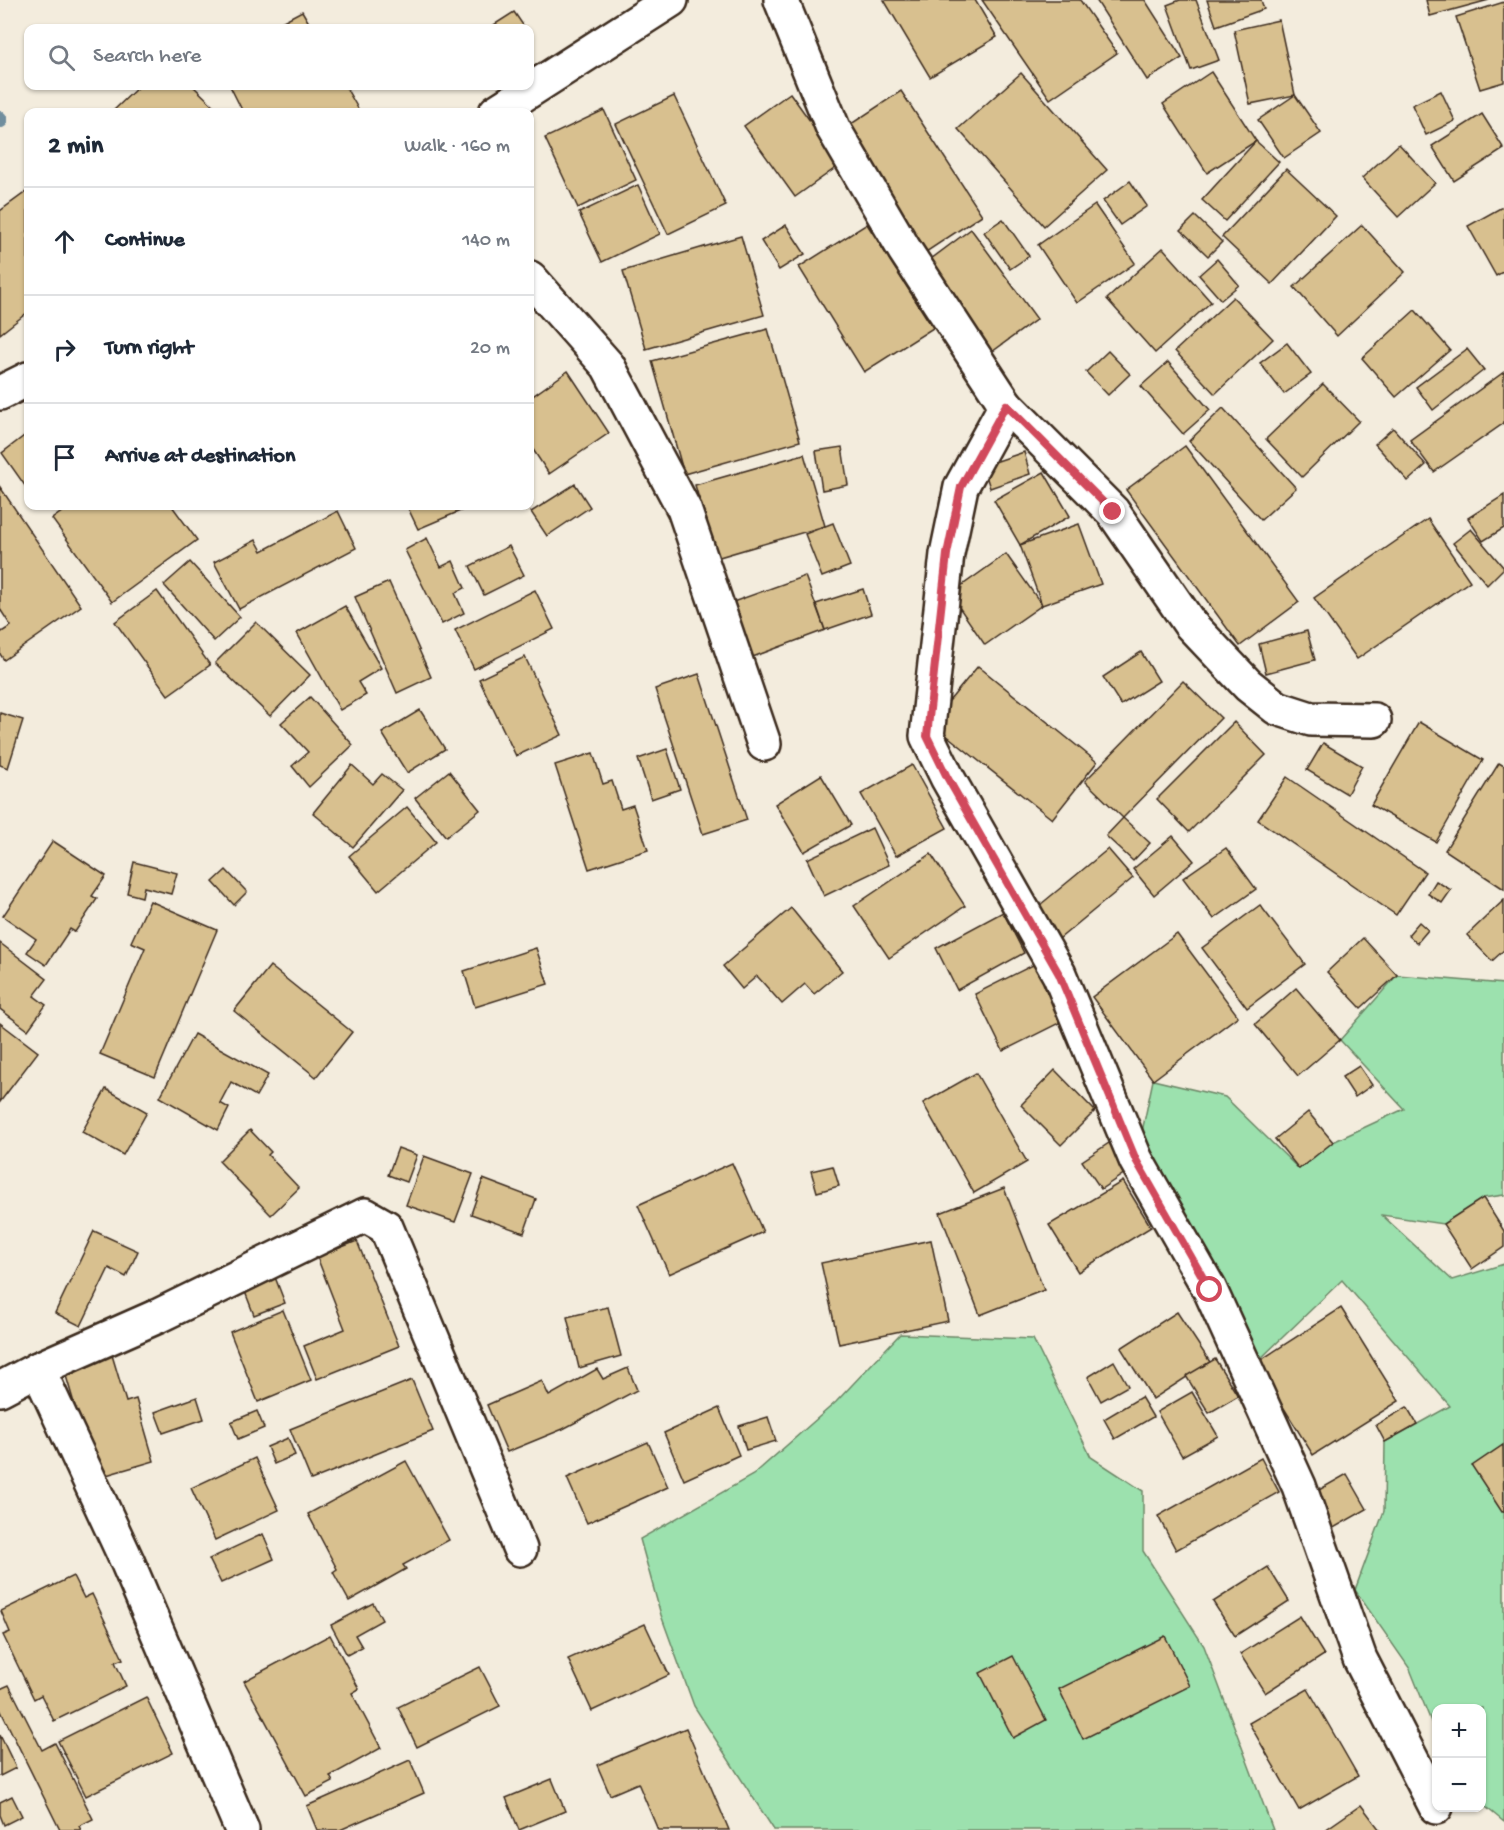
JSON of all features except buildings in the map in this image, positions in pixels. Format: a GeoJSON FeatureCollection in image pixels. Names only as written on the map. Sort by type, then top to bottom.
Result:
{"type":"FeatureCollection","features":[{"type":"Feature","properties":{"kind":"street"},"geometry":{"type":"LineString","coordinates":[[534,88],[671,0]]}},
{"type":"Feature","properties":{"kind":"street"},"geometry":{"type":"LineString","coordinates":[[781,0],[833,128],[904,249],[1006,405],[1113,512],[1190,624],[1248,685],[1277,708],[1311,719],[1374,720]]}},
{"type":"Feature","properties":{"kind":"street"},"geometry":{"type":"LineString","coordinates":[[502,108],[530,90]]}},
{"type":"Feature","properties":{"kind":"street"},"geometry":{"type":"LineString","coordinates":[[534,283],[608,366],[684,509],[764,744]]}},
{"type":"Feature","properties":{"kind":"street"},"geometry":{"type":"LineString","coordinates":[[0,393],[24,381]]}},
{"type":"Feature","properties":{"kind":"street"},"geometry":{"type":"LineString","coordinates":[[1006,405],[961,487],[947,554],[927,736],[947,777],[1059,974],[1136,1160],[1210,1290],[1299,1486],[1360,1659],[1432,1797]]}},
{"type":"Feature","properties":{"kind":"street"},"geometry":{"type":"LineString","coordinates":[[0,1389],[38,1369],[158,1316],[365,1215],[386,1227],[519,1549]]}},
{"type":"Feature","properties":{"kind":"street"},"geometry":{"type":"LineString","coordinates":[[38,1369],[128,1561],[242,1830]]}},
{"type":"Feature","properties":{"kind":"street"},"geometry":{"type":"LineString","coordinates":[[1439,1812],[1448,1830]]}},
{"type":"Feature","properties":{"kind":"green space"},"geometry":{"type":"Polygon","coordinates":[[[1397,975],[1504,984],[1504,1195],[1483,1198],[1443,1224],[1382,1215],[1452,1280],[1504,1264],[1504,1822],[1486,1807],[1486,1704],[1432,1704],[1432,1724],[1410,1669],[1355,1590],[1384,1511],[1385,1442],[1450,1406],[1342,1280],[1256,1363],[1136,1160],[1153,1080],[1225,1097],[1299,1169],[1333,1142],[1404,1109],[1340,1040],[1397,975]]]}},
{"type":"Feature","properties":{"kind":"green space"},"geometry":{"type":"Polygon","coordinates":[[[900,1334],[1033,1339],[1091,1457],[1143,1491],[1143,1551],[1204,1646],[1273,1830],[774,1830],[694,1706],[661,1615],[640,1539],[753,1475],[836,1402],[900,1334]]]}},
{"type":"Feature","properties":{"kind":"route"},"geometry":{"type":"LineString","coordinates":[[1113,512],[1006,405],[961,487],[947,554],[927,736],[947,777],[1059,974],[1136,1160],[1210,1290]]}}]}
